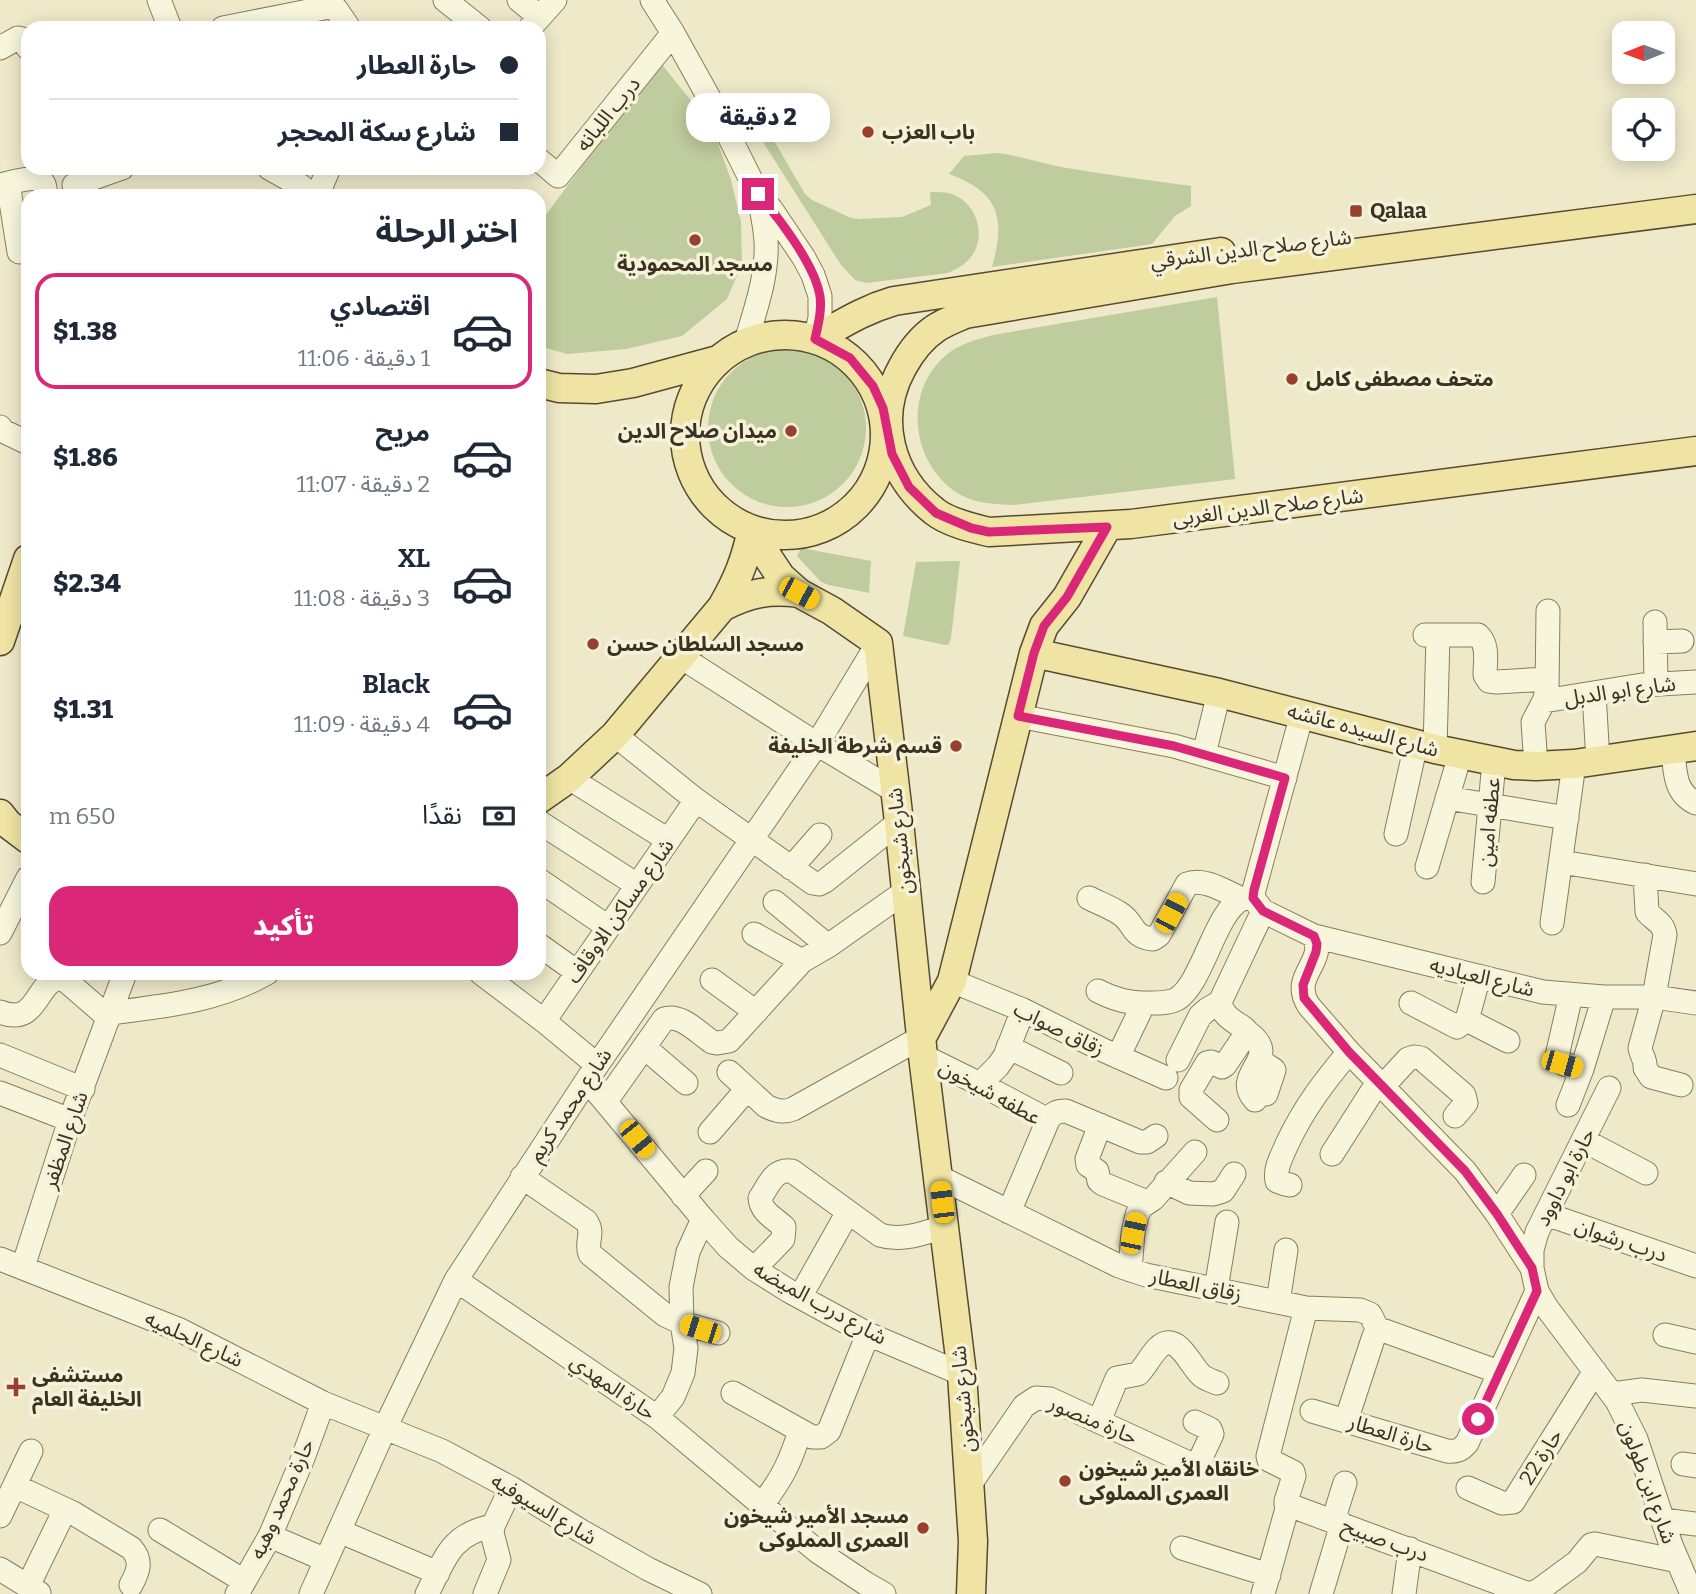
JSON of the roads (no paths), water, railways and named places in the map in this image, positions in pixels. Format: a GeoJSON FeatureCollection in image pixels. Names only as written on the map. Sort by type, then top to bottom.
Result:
{"type":"FeatureCollection","features":[{"type":"Feature","properties":{"kind":"main road","name":"شارع صلاح الدين الشرقي"},"geometry":{"type":"LineString","coordinates":[[815,339],[855,315],[874,307],[914,297],[1170,259],[1696,191]]}},
{"type":"Feature","properties":{"kind":"main road","name":"شارع صلاح الدين الشرقي"},"geometry":{"type":"LineString","coordinates":[[888,435],[888,415],[894,382],[910,352],[935,329],[965,314],[1233,269],[1696,209]]}},
{"type":"Feature","properties":{"kind":"main road"},"geometry":{"type":"LineString","coordinates":[[780,335],[815,339],[850,358],[873,386],[883,408],[888,435],[878,472],[870,488],[849,512],[822,529],[792,536],[756,531],[733,521],[715,506],[700,488],[690,467],[685,444],[686,421],[692,398],[703,378],[718,360],[746,342],[780,335]]}},
{"type":"Feature","properties":{"kind":"main road"},"geometry":{"type":"LineString","coordinates":[[546,385],[559,388],[596,389],[633,383],[718,360]]}},
{"type":"Feature","properties":{"kind":"main road","name":"شارع صلاح الدين الغربى"},"geometry":{"type":"LineString","coordinates":[[888,435],[892,454],[909,487],[936,513],[989,532],[1107,527],[1696,452]]}},
{"type":"Feature","properties":{"kind":"main road"},"geometry":{"type":"LineString","coordinates":[[922,1047],[952,981],[1034,653],[1044,626],[1067,597],[1107,527]]}},
{"type":"Feature","properties":{"kind":"main road"},"geometry":{"type":"LineString","coordinates":[[756,531],[767,556],[781,577],[799,593],[840,616],[878,643]]}},
{"type":"Feature","properties":{"kind":"main road"},"geometry":{"type":"LineString","coordinates":[[546,794],[569,778],[615,735],[722,607],[736,583],[756,531]]}},
{"type":"Feature","properties":{"kind":"main road"},"geometry":{"type":"LineString","coordinates":[[0,641],[21,580]]}},
{"type":"Feature","properties":{"kind":"main road"},"geometry":{"type":"LineString","coordinates":[[722,607],[759,592],[779,590],[799,593]]}},
{"type":"Feature","properties":{"kind":"main road","name":"شارع شيخون"},"geometry":{"type":"LineString","coordinates":[[878,643],[922,1047],[962,1374],[971,1483],[971,1594]]}},
{"type":"Feature","properties":{"kind":"main road","name":"شارع السيده عائشه"},"geometry":{"type":"LineString","coordinates":[[1034,653],[1219,693],[1437,750],[1494,762],[1536,766],[1684,748]]}},
{"type":"Feature","properties":{"kind":"main road"},"geometry":{"type":"LineString","coordinates":[[0,814],[21,834]]}},
{"type":"Feature","properties":{"kind":"street"},"geometry":{"type":"LineString","coordinates":[[159,0],[167,21]]}},
{"type":"Feature","properties":{"kind":"street"},"geometry":{"type":"LineString","coordinates":[[445,0],[471,21]]}},
{"type":"Feature","properties":{"kind":"street"},"geometry":{"type":"LineString","coordinates":[[519,0],[542,15]]}},
{"type":"Feature","properties":{"kind":"street"},"geometry":{"type":"LineString","coordinates":[[652,0],[718,114],[758,194],[771,209],[813,275],[820,296],[820,318],[815,339]]}},
{"type":"Feature","properties":{"kind":"street"},"geometry":{"type":"LineString","coordinates":[[258,21],[329,7],[336,9],[344,21]]}},
{"type":"Feature","properties":{"kind":"street","name":"درب اللبانه"},"geometry":{"type":"LineString","coordinates":[[546,166],[558,176],[673,33]]}},
{"type":"Feature","properties":{"kind":"street"},"geometry":{"type":"LineString","coordinates":[[0,48],[21,38]]}},
{"type":"Feature","properties":{"kind":"street"},"geometry":{"type":"LineString","coordinates":[[74,185],[102,175]]}},
{"type":"Feature","properties":{"kind":"street"},"geometry":{"type":"LineString","coordinates":[[281,175],[304,189]]}},
{"type":"Feature","properties":{"kind":"street"},"geometry":{"type":"LineString","coordinates":[[19,252],[4,184],[40,180],[45,189]]}},
{"type":"Feature","properties":{"kind":"street"},"geometry":{"type":"LineString","coordinates":[[746,342],[765,263],[766,242],[758,194]]}},
{"type":"Feature","properties":{"kind":"street"},"geometry":{"type":"LineString","coordinates":[[1,431],[21,440]]}},
{"type":"Feature","properties":{"kind":"street"},"geometry":{"type":"LineString","coordinates":[[1536,766],[1534,722],[1546,690],[1548,611]]}},
{"type":"Feature","properties":{"kind":"street"},"geometry":{"type":"LineString","coordinates":[[1656,684],[1655,632],[1682,641]]}},
{"type":"Feature","properties":{"kind":"street","name":"شارع ابو الدبل"},"geometry":{"type":"LineString","coordinates":[[1437,750],[1432,635],[1478,635],[1485,646],[1485,675],[1489,681],[1546,690],[1594,693],[1656,684],[1696,682]]}},
{"type":"Feature","properties":{"kind":"street","name":"شارع محمد كريم"},"geometry":{"type":"LineString","coordinates":[[311,1594],[385,1428],[456,1280],[592,1072],[817,744],[878,643]]}},
{"type":"Feature","properties":{"kind":"street"},"geometry":{"type":"LineString","coordinates":[[681,657],[895,791]]}},
{"type":"Feature","properties":{"kind":"street"},"geometry":{"type":"LineString","coordinates":[[1204,754],[1219,693]]}},
{"type":"Feature","properties":{"kind":"street"},"geometry":{"type":"LineString","coordinates":[[1552,923],[1567,818],[1586,762],[1594,693]]}},
{"type":"Feature","properties":{"kind":"street"},"geometry":{"type":"LineString","coordinates":[[1260,1097],[1275,1073],[1274,1070],[1259,1060],[1261,1046],[1258,1039],[1225,1015],[1220,1002],[1253,903],[1254,890],[1302,714]]}},
{"type":"Feature","properties":{"kind":"street"},"geometry":{"type":"LineString","coordinates":[[1018,716],[1174,746],[1285,778]]}},
{"type":"Feature","properties":{"kind":"street"},"geometry":{"type":"LineString","coordinates":[[615,735],[696,800],[813,883],[825,881],[899,822]]}},
{"type":"Feature","properties":{"kind":"street"},"geometry":{"type":"LineString","coordinates":[[1684,748],[1675,778],[1679,790],[1696,803]]}},
{"type":"Feature","properties":{"kind":"street"},"geometry":{"type":"LineString","coordinates":[[1427,867],[1447,798],[1437,750]]}},
{"type":"Feature","properties":{"kind":"street"},"geometry":{"type":"LineString","coordinates":[[1396,834],[1437,750]]}},
{"type":"Feature","properties":{"kind":"street","name":"عطفه امين"},"geometry":{"type":"LineString","coordinates":[[1483,882],[1494,762]]}},
{"type":"Feature","properties":{"kind":"street"},"geometry":{"type":"LineString","coordinates":[[569,778],[668,840]]}},
{"type":"Feature","properties":{"kind":"street"},"geometry":{"type":"LineString","coordinates":[[1447,798],[1567,818]]}},
{"type":"Feature","properties":{"kind":"street","name":"شارع مساكن الاوقاف"},"geometry":{"type":"LineString","coordinates":[[544,1021],[696,800]]}},
{"type":"Feature","properties":{"kind":"street"},"geometry":{"type":"LineString","coordinates":[[546,826],[638,885]]}},
{"type":"Feature","properties":{"kind":"street"},"geometry":{"type":"LineString","coordinates":[[792,869],[820,835]]}},
{"type":"Feature","properties":{"kind":"street"},"geometry":{"type":"LineString","coordinates":[[1561,862],[1696,884]]}},
{"type":"Feature","properties":{"kind":"street"},"geometry":{"type":"LineString","coordinates":[[1645,876],[1647,912],[1663,927],[1665,935],[1654,997],[1640,1048],[1646,1061],[1645,1068],[1651,1077],[1681,1085]]}},
{"type":"Feature","properties":{"kind":"street","name":"شارع العياديه"},"geometry":{"type":"LineString","coordinates":[[1089,898],[1120,913],[1136,934],[1153,939],[1159,935],[1187,884],[1203,882],[1253,903],[1314,936],[1543,992],[1604,997],[1654,997],[1696,1003]]}},
{"type":"Feature","properties":{"kind":"street"},"geometry":{"type":"LineString","coordinates":[[546,885],[608,928]]}},
{"type":"Feature","properties":{"kind":"street"},"geometry":{"type":"LineString","coordinates":[[606,1101],[664,1019],[678,1019],[712,1042],[729,1041],[802,961],[906,891]]}},
{"type":"Feature","properties":{"kind":"street"},"geometry":{"type":"LineString","coordinates":[[13,922],[21,899]]}},
{"type":"Feature","properties":{"kind":"street"},"geometry":{"type":"LineString","coordinates":[[775,902],[828,946]]}},
{"type":"Feature","properties":{"kind":"street"},"geometry":{"type":"LineString","coordinates":[[1098,991],[1114,999],[1132,1003],[1170,1002],[1179,998],[1189,986],[1229,911],[1253,903]]}},
{"type":"Feature","properties":{"kind":"street"},"geometry":{"type":"LineString","coordinates":[[754,934],[802,961]]}},
{"type":"Feature","properties":{"kind":"street"},"geometry":{"type":"LineString","coordinates":[[1314,936],[1316,952],[1303,985],[1304,998],[1349,1052],[1465,1171],[1532,1268]]}},
{"type":"Feature","properties":{"kind":"street"},"geometry":{"type":"LineString","coordinates":[[546,950],[577,972]]}},
{"type":"Feature","properties":{"kind":"street"},"geometry":{"type":"LineString","coordinates":[[1411,1003],[1457,1027],[1467,1020],[1479,976]]}},
{"type":"Feature","properties":{"kind":"street"},"geometry":{"type":"LineString","coordinates":[[0,1012],[15,1015],[30,1010],[49,983],[54,980]]}},
{"type":"Feature","properties":{"kind":"street"},"geometry":{"type":"LineString","coordinates":[[65,980],[110,1015],[196,1000],[253,980]]}},
{"type":"Feature","properties":{"kind":"street","name":"شارع المظفر"},"geometry":{"type":"LineString","coordinates":[[23,1267],[70,1120],[122,980]]}},
{"type":"Feature","properties":{"kind":"street","name":"شارع درب الميضه"},"geometry":{"type":"LineString","coordinates":[[490,980],[544,1021],[592,1072],[606,1101],[683,1196],[728,1247],[754,1269],[868,1334],[962,1374]]}},
{"type":"Feature","properties":{"kind":"street"},"geometry":{"type":"LineString","coordinates":[[712,980],[756,1012]]}},
{"type":"Feature","properties":{"kind":"street","name":"زقاق صواب"},"geometry":{"type":"LineString","coordinates":[[952,981],[1023,1010],[1118,1057],[1172,1069],[1200,1016],[1220,1002]]}},
{"type":"Feature","properties":{"kind":"street"},"geometry":{"type":"LineString","coordinates":[[1571,995],[1557,1056],[1562,1064],[1582,1069]]}},
{"type":"Feature","properties":{"kind":"street"},"geometry":{"type":"LineString","coordinates":[[1568,1105],[1604,997]]}},
{"type":"Feature","properties":{"kind":"street"},"geometry":{"type":"LineString","coordinates":[[1118,1057],[1144,1003]]}},
{"type":"Feature","properties":{"kind":"street"},"geometry":{"type":"LineString","coordinates":[[980,1084],[998,1066],[1023,1010]]}},
{"type":"Feature","properties":{"kind":"street"},"geometry":{"type":"LineString","coordinates":[[1467,1020],[1508,1041]]}},
{"type":"Feature","properties":{"kind":"street"},"geometry":{"type":"LineString","coordinates":[[1217,1120],[1191,1097],[1191,1090],[1207,1063],[1222,1067],[1225,1065],[1246,1031]]}},
{"type":"Feature","properties":{"kind":"street"},"geometry":{"type":"LineString","coordinates":[[644,1047],[686,1083]]}},
{"type":"Feature","properties":{"kind":"street"},"geometry":{"type":"LineString","coordinates":[[729,1072],[772,1110],[787,1111],[922,1047]]}},
{"type":"Feature","properties":{"kind":"street","name":"عطفه شيخون"},"geometry":{"type":"LineString","coordinates":[[922,1047],[980,1084],[1048,1120],[1009,1212]]}},
{"type":"Feature","properties":{"kind":"street"},"geometry":{"type":"LineString","coordinates":[[1008,1047],[1061,1073]]}},
{"type":"Feature","properties":{"kind":"street"},"geometry":{"type":"LineString","coordinates":[[1290,1185],[1277,1181],[1275,1174],[1280,1159],[1300,1116],[1321,1085],[1349,1052]]}},
{"type":"Feature","properties":{"kind":"street"},"geometry":{"type":"LineString","coordinates":[[0,1055],[83,1089]]}},
{"type":"Feature","properties":{"kind":"street"},"geometry":{"type":"LineString","coordinates":[[1332,1154],[1381,1084],[1408,1059],[1414,1057],[1421,1058],[1464,1095],[1466,1103],[1455,1116]]}},
{"type":"Feature","properties":{"kind":"street","name":"حارة ابو داوود"},"geometry":{"type":"LineString","coordinates":[[1532,1268],[1532,1250],[1537,1232],[1609,1088]]}},
{"type":"Feature","properties":{"kind":"street"},"geometry":{"type":"LineString","coordinates":[[710,1132],[747,1089]]}},
{"type":"Feature","properties":{"kind":"street"},"geometry":{"type":"LineString","coordinates":[[0,1093],[70,1120]]}},
{"type":"Feature","properties":{"kind":"street"},"geometry":{"type":"LineString","coordinates":[[1048,1120],[1053,1113],[1066,1111],[1140,1142],[1147,1142],[1156,1136]]}},
{"type":"Feature","properties":{"kind":"street"},"geometry":{"type":"LineString","coordinates":[[1100,1125],[1087,1159],[1088,1165],[1097,1171],[1103,1184],[1147,1202]]}},
{"type":"Feature","properties":{"kind":"street"},"geometry":{"type":"LineString","coordinates":[[1583,1140],[1646,1173]]}},
{"type":"Feature","properties":{"kind":"street"},"geometry":{"type":"LineString","coordinates":[[1130,1270],[1133,1233],[1141,1207],[1153,1199],[1195,1152]]}},
{"type":"Feature","properties":{"kind":"street"},"geometry":{"type":"LineString","coordinates":[[754,1269],[784,1235],[784,1227],[764,1210],[760,1198],[783,1170],[792,1171],[880,1235],[901,1238],[944,1227]]}},
{"type":"Feature","properties":{"kind":"street"},"geometry":{"type":"LineString","coordinates":[[683,1196],[706,1171]]}},
{"type":"Feature","properties":{"kind":"street"},"geometry":{"type":"LineString","coordinates":[[1166,1182],[1189,1193],[1213,1194],[1223,1191],[1234,1174]]}},
{"type":"Feature","properties":{"kind":"street"},"geometry":{"type":"LineString","coordinates":[[1497,1214],[1524,1175]]}},
{"type":"Feature","properties":{"kind":"street"},"geometry":{"type":"LineString","coordinates":[[522,1177],[586,1222],[591,1231],[588,1250],[593,1256],[665,1315],[682,1323],[718,1333]]}},
{"type":"Feature","properties":{"kind":"street","name":"زقاق العطار"},"geometry":{"type":"LineString","coordinates":[[939,1177],[1130,1270],[1306,1308],[1360,1310],[1370,1314],[1379,1332]]}},
{"type":"Feature","properties":{"kind":"street"},"geometry":{"type":"LineString","coordinates":[[800,1297],[848,1212]]}},
{"type":"Feature","properties":{"kind":"street","name":"درب رشوان"},"geometry":{"type":"LineString","coordinates":[[1546,1214],[1696,1266]]}},
{"type":"Feature","properties":{"kind":"street"},"geometry":{"type":"LineString","coordinates":[[657,1417],[673,1397],[683,1373],[686,1348],[681,1287],[688,1252],[703,1219]]}},
{"type":"Feature","properties":{"kind":"street"},"geometry":{"type":"LineString","coordinates":[[1216,1289],[1227,1222]]}},
{"type":"Feature","properties":{"kind":"street"},"geometry":{"type":"LineString","coordinates":[[1278,1302],[1286,1250]]}},
{"type":"Feature","properties":{"kind":"street","name":"شارع الحلميه"},"geometry":{"type":"LineString","coordinates":[[0,1259],[180,1330],[323,1403],[385,1428]]}},
{"type":"Feature","properties":{"kind":"street","name":"شارع ابن طولون"},"geometry":{"type":"LineString","coordinates":[[1532,1268],[1537,1291],[1546,1308],[1617,1401],[1636,1439],[1663,1520],[1692,1594]]}},
{"type":"Feature","properties":{"kind":"street","name":"حارة المهدي"},"geometry":{"type":"LineString","coordinates":[[456,1280],[657,1417],[817,1551],[884,1594]]}},
{"type":"Feature","properties":{"kind":"street","name":"حارة العطار"},"geometry":{"type":"LineString","coordinates":[[1312,1411],[1447,1451],[1456,1452],[1462,1449],[1537,1291]]}},
{"type":"Feature","properties":{"kind":"street"},"geometry":{"type":"LineString","coordinates":[[1182,1548],[1266,1584],[1294,1476],[1293,1472],[1269,1460],[1268,1456],[1306,1308]]}},
{"type":"Feature","properties":{"kind":"street"},"geometry":{"type":"LineString","coordinates":[[1346,1421],[1374,1336],[1379,1332],[1385,1331],[1499,1372]]}},
{"type":"Feature","properties":{"kind":"street"},"geometry":{"type":"LineString","coordinates":[[733,1393],[812,1437],[821,1437],[829,1431],[868,1334]]}},
{"type":"Feature","properties":{"kind":"street"},"geometry":{"type":"LineString","coordinates":[[1665,1335],[1696,1342]]}},
{"type":"Feature","properties":{"kind":"street"},"geometry":{"type":"LineString","coordinates":[[1099,1421],[1117,1378],[1138,1374],[1160,1346],[1167,1342],[1173,1342],[1181,1348],[1203,1377],[1217,1383]]}},
{"type":"Feature","properties":{"kind":"street","name":"حارة 22"},"geometry":{"type":"LineString","coordinates":[[1468,1488],[1502,1503],[1513,1502],[1595,1371]]}},
{"type":"Feature","properties":{"kind":"street"},"geometry":{"type":"LineString","coordinates":[[1612,1394],[1642,1390],[1696,1396]]}},
{"type":"Feature","properties":{"kind":"street","name":"حارة منصور"},"geometry":{"type":"LineString","coordinates":[[971,1483],[1024,1406],[1036,1398],[1051,1399],[1193,1465],[1199,1462],[1212,1434],[1210,1429],[1195,1422]]}},
{"type":"Feature","properties":{"kind":"street","name":"حارة محمد وهبه"},"geometry":{"type":"LineString","coordinates":[[240,1588],[270,1536],[323,1403]]}},
{"type":"Feature","properties":{"kind":"street","name":"شارع السيوفيه"},"geometry":{"type":"LineString","coordinates":[[385,1428],[442,1451],[511,1488],[648,1569],[700,1594]]}},
{"type":"Feature","properties":{"kind":"street"},"geometry":{"type":"LineString","coordinates":[[761,1506],[779,1483],[792,1458],[800,1431]]}},
{"type":"Feature","properties":{"kind":"street"},"geometry":{"type":"LineString","coordinates":[[0,1516],[31,1451]]}},
{"type":"Feature","properties":{"kind":"street"},"geometry":{"type":"LineString","coordinates":[[1321,1594],[1345,1483]]}},
{"type":"Feature","properties":{"kind":"street"},"geometry":{"type":"LineString","coordinates":[[15,1486],[73,1513],[131,1548],[136,1553],[139,1566],[131,1585]]}},
{"type":"Feature","properties":{"kind":"street"},"geometry":{"type":"LineString","coordinates":[[485,1594],[499,1560],[492,1526],[511,1488]]}},
{"type":"Feature","properties":{"kind":"street","name":"درب صبيح"},"geometry":{"type":"LineString","coordinates":[[1288,1505],[1532,1594],[1577,1562],[1591,1545],[1595,1544],[1678,1561]]}},
{"type":"Feature","properties":{"kind":"street"},"geometry":{"type":"LineString","coordinates":[[0,1569],[34,1590],[61,1518],[66,1513],[73,1513]]}},
{"type":"Feature","properties":{"kind":"street"},"geometry":{"type":"LineString","coordinates":[[1663,1520],[1696,1524]]}},
{"type":"Feature","properties":{"kind":"street"},"geometry":{"type":"LineString","coordinates":[[428,1594],[452,1548],[463,1536],[492,1526]]}},
{"type":"Feature","properties":{"kind":"street"},"geometry":{"type":"LineString","coordinates":[[160,1530],[240,1588]]}},
{"type":"Feature","properties":{"kind":"street"},"geometry":{"type":"LineString","coordinates":[[339,1531],[438,1573]]}},
{"type":"Feature","properties":{"kind":"street"},"geometry":{"type":"LineString","coordinates":[[270,1536],[326,1560]]}},
{"type":"Feature","properties":{"kind":"street"},"geometry":{"type":"LineString","coordinates":[[1404,1594],[1410,1549]]}},
{"type":"Feature","properties":{"kind":"place","name":"باب العزب"},"geometry":{"type":"Point","coordinates":[868,132]}},
{"type":"Feature","properties":{"kind":"place","name":"Qalaa"},"geometry":{"type":"Point","coordinates":[1356,211]}},
{"type":"Feature","properties":{"kind":"place","name":"مسجد المحمودية"},"geometry":{"type":"Point","coordinates":[695,240]}},
{"type":"Feature","properties":{"kind":"place","name":"متحف مصطفى كامل"},"geometry":{"type":"Point","coordinates":[1292,379]}},
{"type":"Feature","properties":{"kind":"place","name":"ميدان صلاح الدين"},"geometry":{"type":"Point","coordinates":[791,431]}},
{"type":"Feature","properties":{"kind":"place","name":"مسجد السلطان حسن"},"geometry":{"type":"Point","coordinates":[593,644]}},
{"type":"Feature","properties":{"kind":"place","name":"قسم شرطة الخليفة"},"geometry":{"type":"Point","coordinates":[956,746]}},
{"type":"Feature","properties":{"kind":"place","name":"مستشفى الخليفة العام"},"geometry":{"type":"Point","coordinates":[16,1387]}},
{"type":"Feature","properties":{"kind":"place","name":"خانقاه الأمير شيخون العمرى المملوكى"},"geometry":{"type":"Point","coordinates":[1065,1481]}},
{"type":"Feature","properties":{"kind":"place","name":"مسجد الأمير شيخون العمرى المملوكى"},"geometry":{"type":"Point","coordinates":[923,1528]}}]}
